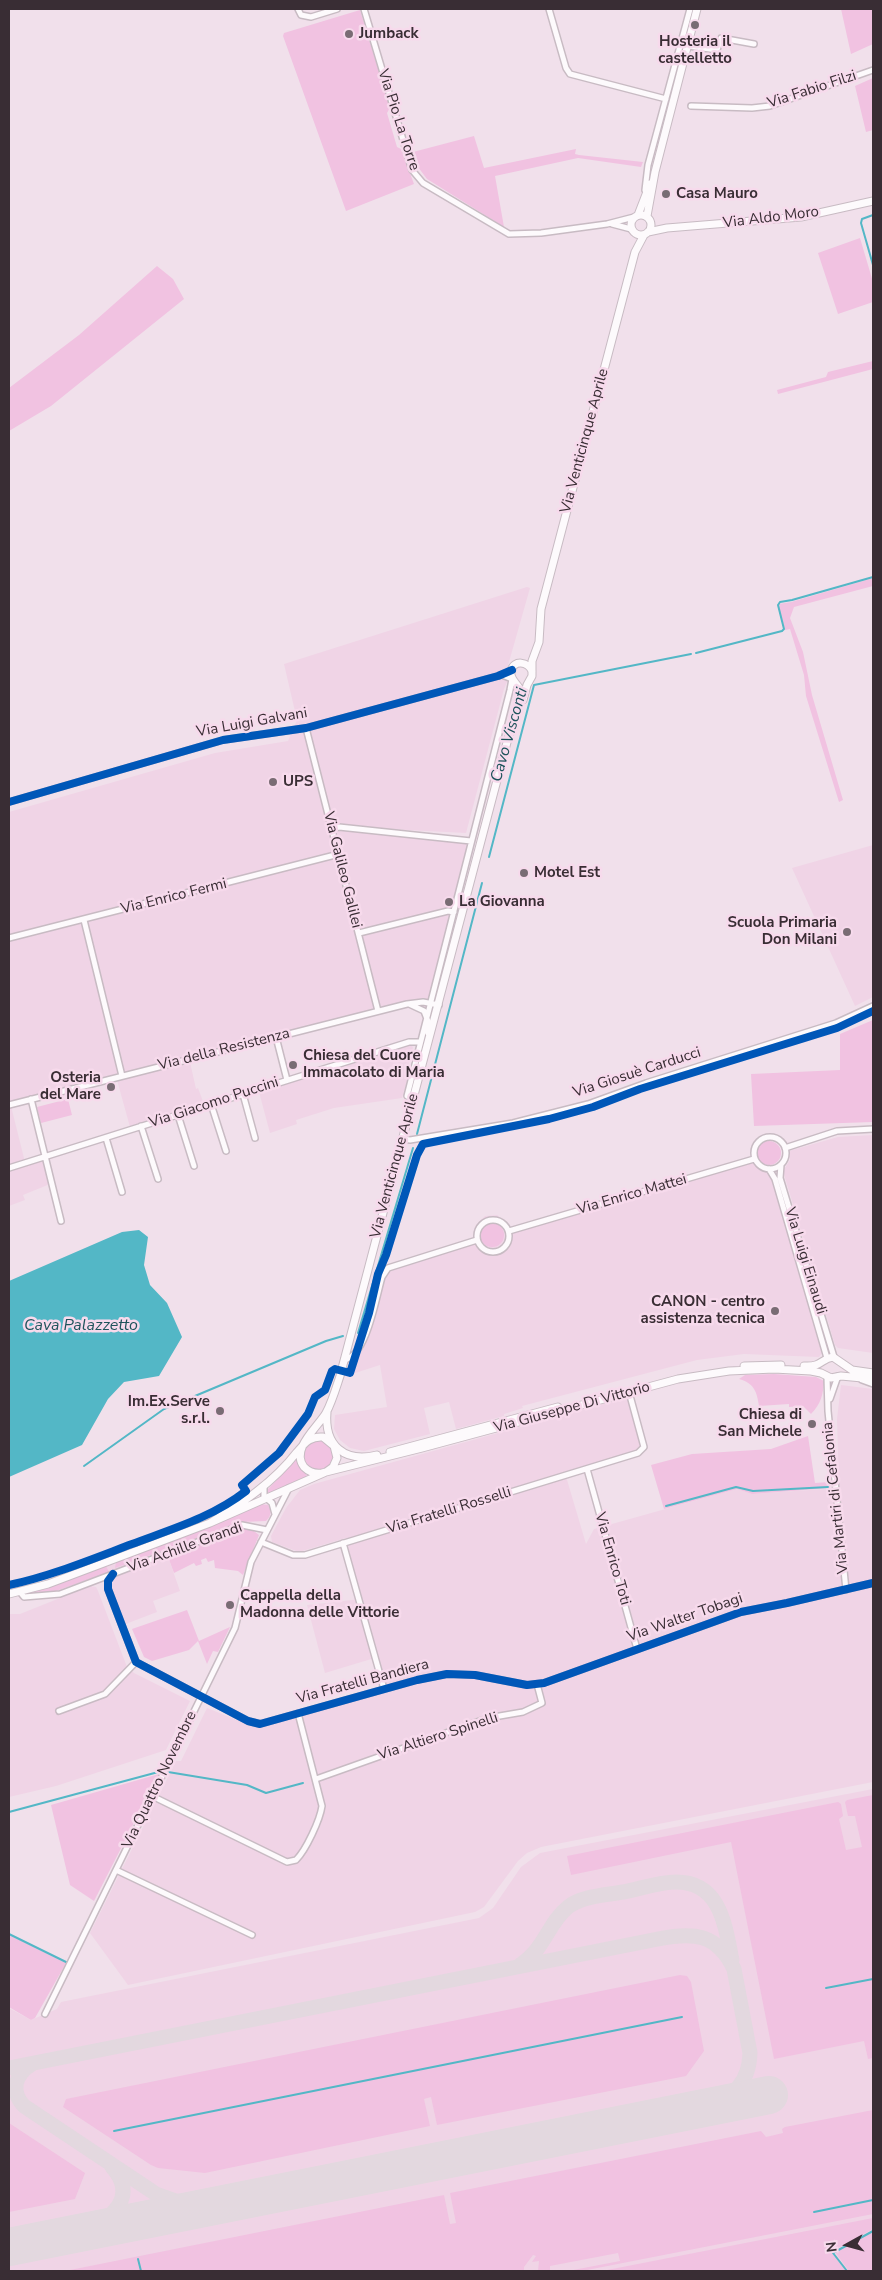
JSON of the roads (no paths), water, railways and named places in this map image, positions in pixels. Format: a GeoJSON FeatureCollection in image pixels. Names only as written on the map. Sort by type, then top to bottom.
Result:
{"type":"FeatureCollection","features":[{"type":"Feature","properties":{"kind":"main road"},"geometry":{"type":"LineString","coordinates":[[655,172],[636,216],[631,223],[633,231],[646,234],[651,226],[649,218],[655,172],[697,9]]}},
{"type":"Feature","properties":{"kind":"main road","name":"Via Aldo Moro"},"geometry":{"type":"LineString","coordinates":[[646,234],[667,228],[801,217],[873,201]]}},
{"type":"Feature","properties":{"kind":"main road"},"geometry":{"type":"LineString","coordinates":[[636,216],[649,218]]}},
{"type":"Feature","properties":{"kind":"main road","name":"Via Aldo Moro"},"geometry":{"type":"LineString","coordinates":[[649,218],[657,225],[667,228]]}},
{"type":"Feature","properties":{"kind":"main road","name":"Via Venticinque Aprile"},"geometry":{"type":"LineString","coordinates":[[633,231],[635,252]]}},
{"type":"Feature","properties":{"kind":"main road","name":"Via Venticinque Aprile"},"geometry":{"type":"LineString","coordinates":[[532,671],[533,656],[539,642],[541,609],[635,252],[646,234]]}},
{"type":"Feature","properties":{"kind":"main road","name":"Via Venticinque Aprile"},"geometry":{"type":"LineString","coordinates":[[522,663],[535,646],[539,632]]}},
{"type":"Feature","properties":{"kind":"main road"},"geometry":{"type":"LineString","coordinates":[[522,663],[528,665],[532,671],[529,681],[522,684],[514,680],[512,670],[515,665],[522,663]]}},
{"type":"Feature","properties":{"kind":"main road","name":"Via Venticinque Aprile"},"geometry":{"type":"LineString","coordinates":[[304,1444],[326,1412],[344,1360],[369,1259],[403,1139],[410,1098],[428,1046],[505,749],[516,716],[521,693],[514,680]]}},
{"type":"Feature","properties":{"kind":"main road","name":"Via Venticinque Aprile"},"geometry":{"type":"LineString","coordinates":[[516,716],[521,707],[529,681]]}},
{"type":"Feature","properties":{"kind":"main road"},"geometry":{"type":"LineString","coordinates":[[831,1360],[852,1370],[873,1373]]}},
{"type":"Feature","properties":{"kind":"main road"},"geometry":{"type":"LineString","coordinates":[[825,1375],[831,1360]]}},
{"type":"Feature","properties":{"kind":"main road"},"geometry":{"type":"LineString","coordinates":[[831,1360],[843,1369],[838,1376]]}},
{"type":"Feature","properties":{"kind":"main road","name":"Via Giuseppe Di Vittorio"},"geometry":{"type":"LineString","coordinates":[[332,1443],[351,1457],[373,1456],[680,1374],[762,1364],[811,1367],[831,1360]]}},
{"type":"Feature","properties":{"kind":"main road","name":"Via Giuseppe Di Vittorio"},"geometry":{"type":"LineString","coordinates":[[323,1473],[678,1379],[729,1371],[782,1370],[825,1375],[833,1378],[838,1376],[873,1379]]}},
{"type":"Feature","properties":{"kind":"main road","name":"Via Venticinque Aprile"},"geometry":{"type":"LineString","coordinates":[[326,1412],[327,1428],[332,1443]]}},
{"type":"Feature","properties":{"kind":"main road"},"geometry":{"type":"LineString","coordinates":[[317,1437],[326,1438],[332,1443],[336,1452],[336,1460],[332,1468],[323,1473],[313,1473],[303,1465],[300,1454],[304,1444],[309,1440],[317,1437]]}},
{"type":"Feature","properties":{"kind":"main road","name":"Via Achille Grandi"},"geometry":{"type":"LineString","coordinates":[[210,1523],[264,1486],[288,1464],[304,1444]]}},
{"type":"Feature","properties":{"kind":"main road","name":"Via Achille Grandi"},"geometry":{"type":"LineString","coordinates":[[9,1594],[48,1584],[210,1523],[323,1473]]}},
{"type":"Feature","properties":{"kind":"street"},"geometry":{"type":"LineString","coordinates":[[298,9],[301,14],[311,17],[337,9]]}},
{"type":"Feature","properties":{"kind":"street","name":"Via Pio La Torre"},"geometry":{"type":"LineString","coordinates":[[364,9],[412,170],[417,178],[509,234],[533,234],[607,224],[636,216]]}},
{"type":"Feature","properties":{"kind":"street"},"geometry":{"type":"LineString","coordinates":[[549,9],[566,68],[570,74],[666,99]]}},
{"type":"Feature","properties":{"kind":"street"},"geometry":{"type":"LineString","coordinates":[[645,194],[648,165],[690,9]]}},
{"type":"Feature","properties":{"kind":"street"},"geometry":{"type":"LineString","coordinates":[[688,46],[717,50],[721,38],[752,46],[754,44]]}},
{"type":"Feature","properties":{"kind":"street","name":"Via Fabio Filzi"},"geometry":{"type":"LineString","coordinates":[[691,106],[752,108],[770,106],[873,70]]}},
{"type":"Feature","properties":{"kind":"street","name":"Via Pio La Torre"},"geometry":{"type":"LineString","coordinates":[[607,224],[620,225],[633,231]]}},
{"type":"Feature","properties":{"kind":"street","name":"Via Luigi Galvani"},"geometry":{"type":"LineString","coordinates":[[9,802],[223,740],[306,728],[502,675],[512,670]]}},
{"type":"Feature","properties":{"kind":"street"},"geometry":{"type":"LineString","coordinates":[[410,1098],[426,1017],[514,680],[502,675]]}},
{"type":"Feature","properties":{"kind":"street","name":"Via Galileo Galilei"},"geometry":{"type":"LineString","coordinates":[[306,728],[378,1011]]}},
{"type":"Feature","properties":{"kind":"street"},"geometry":{"type":"LineString","coordinates":[[332,829],[340,827],[471,841]]}},
{"type":"Feature","properties":{"kind":"street","name":"Via Enrico Fermi"},"geometry":{"type":"LineString","coordinates":[[9,938],[339,854]]}},
{"type":"Feature","properties":{"kind":"street"},"geometry":{"type":"LineString","coordinates":[[358,933],[448,911],[454,912]]}},
{"type":"Feature","properties":{"kind":"street"},"geometry":{"type":"LineString","coordinates":[[84,920],[122,1076]]}},
{"type":"Feature","properties":{"kind":"street","name":"Via della Resistenza"},"geometry":{"type":"LineString","coordinates":[[9,1105],[407,1004],[430,1003],[439,1005]]}},
{"type":"Feature","properties":{"kind":"street"},"geometry":{"type":"LineString","coordinates":[[407,1004],[422,1009],[429,1024],[428,1046]]}},
{"type":"Feature","properties":{"kind":"street","name":"Via Giosuè Carducci"},"geometry":{"type":"LineString","coordinates":[[403,1139],[410,1140],[470,1132],[588,1104],[836,1023],[873,1006]]}},
{"type":"Feature","properties":{"kind":"street"},"geometry":{"type":"LineString","coordinates":[[276,1037],[287,1080]]}},
{"type":"Feature","properties":{"kind":"street","name":"Via Giacomo Puccini"},"geometry":{"type":"LineString","coordinates":[[9,1168],[363,1056],[409,1042],[420,1042]]}},
{"type":"Feature","properties":{"kind":"street"},"geometry":{"type":"LineString","coordinates":[[243,1094],[255,1138]]}},
{"type":"Feature","properties":{"kind":"street"},"geometry":{"type":"LineString","coordinates":[[31,1099],[61,1221]]}},
{"type":"Feature","properties":{"kind":"street"},"geometry":{"type":"LineString","coordinates":[[211,1104],[226,1152]]}},
{"type":"Feature","properties":{"kind":"street"},"geometry":{"type":"LineString","coordinates":[[178,1115],[194,1166]]}},
{"type":"Feature","properties":{"kind":"street"},"geometry":{"type":"LineString","coordinates":[[141,1126],[158,1179]]}},
{"type":"Feature","properties":{"kind":"street"},"geometry":{"type":"LineString","coordinates":[[785,1148],[837,1131],[873,1129]]}},
{"type":"Feature","properties":{"kind":"street"},"geometry":{"type":"LineString","coordinates":[[765,1137],[779,1140],[785,1148],[785,1157],[781,1165],[769,1169],[760,1166],[754,1159],[756,1143],[765,1137]]}},
{"type":"Feature","properties":{"kind":"street"},"geometry":{"type":"LineString","coordinates":[[106,1138],[122,1192]]}},
{"type":"Feature","properties":{"kind":"street","name":"Via Enrico Mattei"},"geometry":{"type":"LineString","coordinates":[[509,1231],[754,1159]]}},
{"type":"Feature","properties":{"kind":"street","name":"Via Luigi Einaudi"},"geometry":{"type":"LineString","coordinates":[[781,1165],[780,1178],[831,1360]]}},
{"type":"Feature","properties":{"kind":"street","name":"Via Luigi Einaudi"},"geometry":{"type":"LineString","coordinates":[[769,1169],[775,1179],[831,1360]]}},
{"type":"Feature","properties":{"kind":"street"},"geometry":{"type":"LineString","coordinates":[[486,1220],[500,1220],[509,1231],[507,1243],[498,1251],[485,1250],[477,1240],[477,1231],[486,1220]]}},
{"type":"Feature","properties":{"kind":"street"},"geometry":{"type":"LineString","coordinates":[[344,1360],[352,1356],[362,1346],[382,1277],[388,1268],[477,1240]]}},
{"type":"Feature","properties":{"kind":"street","name":"Via Martiri di Cefalonia"},"geometry":{"type":"LineString","coordinates":[[825,1375],[846,1590]]}},
{"type":"Feature","properties":{"kind":"street","name":"Via Martiri di Cefalonia"},"geometry":{"type":"LineString","coordinates":[[828,1406],[838,1376]]}},
{"type":"Feature","properties":{"kind":"street","name":"Via Giuseppe Di Vittorio"},"geometry":{"type":"LineString","coordinates":[[858,1377],[873,1384]]}},
{"type":"Feature","properties":{"kind":"street","name":"Via Fratelli Rosselli"},"geometry":{"type":"LineString","coordinates":[[261,1542],[289,1554],[300,1556],[638,1453],[644,1447],[629,1392]]}},
{"type":"Feature","properties":{"kind":"street","name":"Via Enrico Toti"},"geometry":{"type":"LineString","coordinates":[[587,1469],[637,1649]]}},
{"type":"Feature","properties":{"kind":"street"},"geometry":{"type":"LineString","coordinates":[[264,1486],[264,1494],[273,1505],[275,1514]]}},
{"type":"Feature","properties":{"kind":"street","name":"Via Quattro Novembre"},"geometry":{"type":"LineString","coordinates":[[45,2014],[235,1628],[249,1568],[289,1488]]}},
{"type":"Feature","properties":{"kind":"street","name":"Via Achille Grandi"},"geometry":{"type":"LineString","coordinates":[[19,1591],[24,1597],[53,1596],[242,1524],[268,1530]]}},
{"type":"Feature","properties":{"kind":"street"},"geometry":{"type":"LineString","coordinates":[[343,1543],[384,1689]]}},
{"type":"Feature","properties":{"kind":"street"},"geometry":{"type":"LineString","coordinates":[[59,1711],[105,1694],[136,1662],[108,1590],[108,1581],[114,1574],[110,1561]]}},
{"type":"Feature","properties":{"kind":"street"},"geometry":{"type":"LineString","coordinates":[[96,1580],[108,1590]]}},
{"type":"Feature","properties":{"kind":"street","name":"Via Walter Tobagi"},"geometry":{"type":"LineString","coordinates":[[537,1684],[741,1612],[873,1583]]}},
{"type":"Feature","properties":{"kind":"street","name":"Via Fratelli Bandiera"},"geometry":{"type":"LineString","coordinates":[[136,1662],[256,1724],[425,1678],[456,1674],[485,1677],[518,1684],[537,1684]]}},
{"type":"Feature","properties":{"kind":"street","name":"Via Altiero Spinelli"},"geometry":{"type":"LineString","coordinates":[[316,1779],[488,1718],[523,1712],[542,1703],[537,1684]]}},
{"type":"Feature","properties":{"kind":"street"},"geometry":{"type":"LineString","coordinates":[[152,1796],[287,1862],[293,1862],[298,1858],[320,1814],[322,1806],[298,1713]]}},
{"type":"Feature","properties":{"kind":"street"},"geometry":{"type":"LineString","coordinates":[[116,1870],[252,1935]]}},
{"type":"Feature","properties":{"kind":"water","name":"Cava Palazzetto"},"geometry":{"type":"Polygon","coordinates":[[[139,1230],[148,1237],[144,1265],[150,1285],[167,1303],[182,1337],[159,1376],[124,1382],[108,1399],[82,1445],[9,1477],[9,1281],[122,1232],[139,1230]]]}},
{"type":"Feature","properties":{"kind":"waterway"},"geometry":{"type":"LineString","coordinates":[[873,215],[862,219],[861,223],[873,265]]}},
{"type":"Feature","properties":{"kind":"waterway"},"geometry":{"type":"LineString","coordinates":[[696,653],[782,631],[784,629],[778,605],[780,602],[873,577]]}},
{"type":"Feature","properties":{"kind":"waterway","name":"Cavo Visconti"},"geometry":{"type":"LineString","coordinates":[[489,857],[534,685],[691,654]]}},
{"type":"Feature","properties":{"kind":"waterway"},"geometry":{"type":"LineString","coordinates":[[417,1134],[482,883]]}},
{"type":"Feature","properties":{"kind":"waterway"},"geometry":{"type":"LineString","coordinates":[[358,1333],[413,1148]]}},
{"type":"Feature","properties":{"kind":"waterway"},"geometry":{"type":"LineString","coordinates":[[84,1466],[164,1409],[326,1341],[343,1336]]}},
{"type":"Feature","properties":{"kind":"waterway"},"geometry":{"type":"LineString","coordinates":[[666,1506],[736,1487],[753,1491],[828,1487]]}},
{"type":"Feature","properties":{"kind":"waterway"},"geometry":{"type":"LineString","coordinates":[[9,1812],[162,1771],[247,1785],[266,1793],[303,1783]]}},
{"type":"Feature","properties":{"kind":"waterway"},"geometry":{"type":"LineString","coordinates":[[9,1934],[68,1963]]}},
{"type":"Feature","properties":{"kind":"waterway"},"geometry":{"type":"LineString","coordinates":[[826,1988],[873,1979]]}},
{"type":"Feature","properties":{"kind":"waterway"},"geometry":{"type":"LineString","coordinates":[[114,2131],[682,2017]]}},
{"type":"Feature","properties":{"kind":"waterway"},"geometry":{"type":"LineString","coordinates":[[814,2212],[873,2200]]}},
{"type":"Feature","properties":{"kind":"waterway"},"geometry":{"type":"LineString","coordinates":[[847,2271],[833,2253],[873,2231]]}},
{"type":"Feature","properties":{"kind":"waterway"},"geometry":{"type":"LineString","coordinates":[[138,2259],[141,2271]]}},
{"type":"Feature","properties":{"kind":"place","name":"Hosteria il castelletto"},"geometry":{"type":"Point","coordinates":[695,25]}},
{"type":"Feature","properties":{"kind":"place","name":"Jumback"},"geometry":{"type":"Point","coordinates":[349,34]}},
{"type":"Feature","properties":{"kind":"place","name":"Casa Mauro"},"geometry":{"type":"Point","coordinates":[666,194]}},
{"type":"Feature","properties":{"kind":"place","name":"UPS"},"geometry":{"type":"Point","coordinates":[273,782]}},
{"type":"Feature","properties":{"kind":"place","name":"Motel Est"},"geometry":{"type":"Point","coordinates":[524,873]}},
{"type":"Feature","properties":{"kind":"place","name":"La Giovanna"},"geometry":{"type":"Point","coordinates":[449,902]}},
{"type":"Feature","properties":{"kind":"place","name":"Scuola Primaria Don Milani"},"geometry":{"type":"Point","coordinates":[847,932]}},
{"type":"Feature","properties":{"kind":"place","name":"Chiesa del Cuore Immacolato di Maria"},"geometry":{"type":"Point","coordinates":[293,1065]}},
{"type":"Feature","properties":{"kind":"place","name":"Osteria del Mare"},"geometry":{"type":"Point","coordinates":[111,1087]}},
{"type":"Feature","properties":{"kind":"place","name":"CANON - centro assistenza tecnica"},"geometry":{"type":"Point","coordinates":[775,1311]}},
{"type":"Feature","properties":{"kind":"place","name":"Im.Ex.Serve s.r.l."},"geometry":{"type":"Point","coordinates":[220,1411]}},
{"type":"Feature","properties":{"kind":"place","name":"Chiesa di San Michele"},"geometry":{"type":"Point","coordinates":[812,1424]}},
{"type":"Feature","properties":{"kind":"place","name":"Cappella della Madonna delle Vittorie"},"geometry":{"type":"Point","coordinates":[230,1605]}}]}
